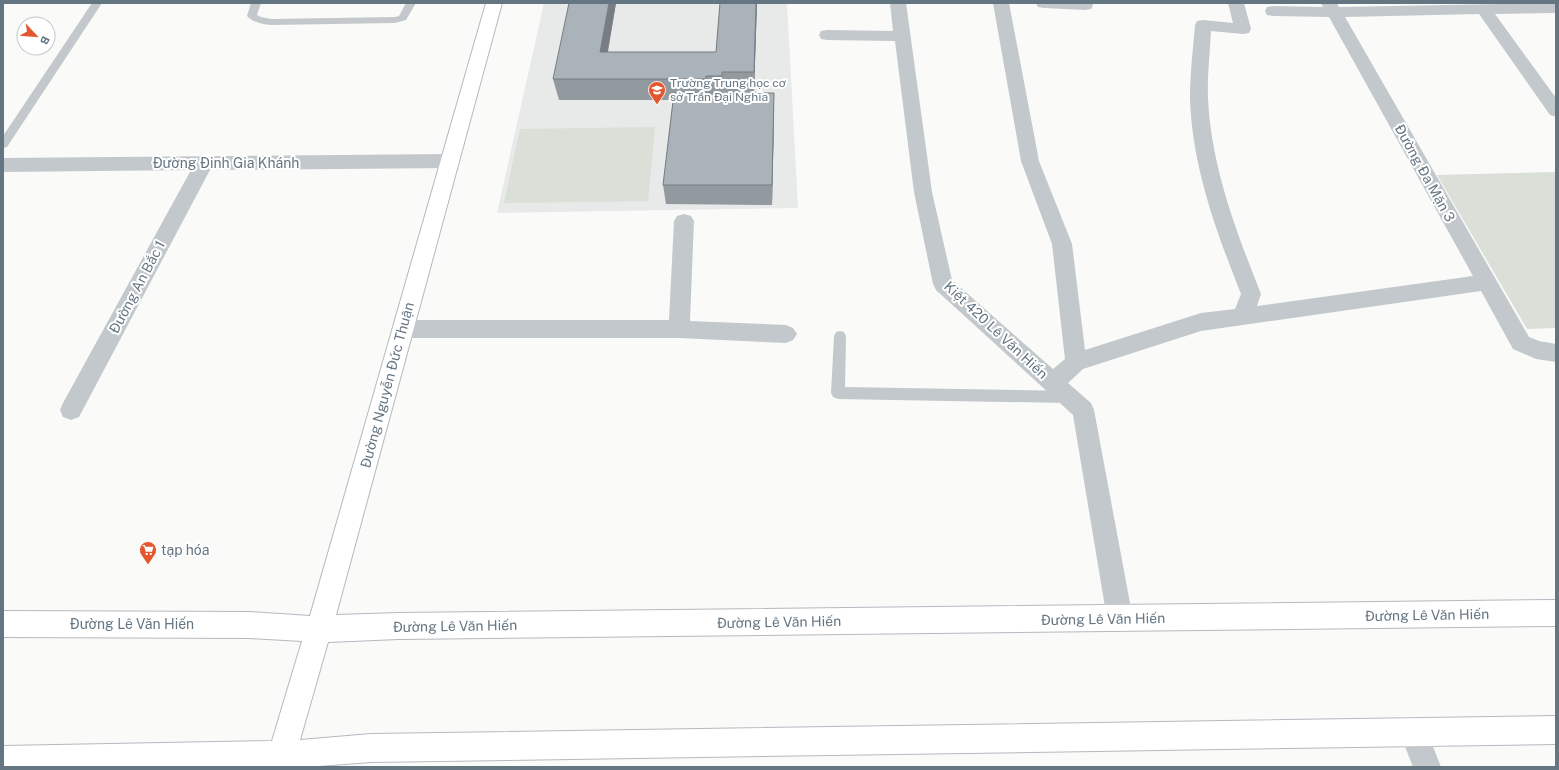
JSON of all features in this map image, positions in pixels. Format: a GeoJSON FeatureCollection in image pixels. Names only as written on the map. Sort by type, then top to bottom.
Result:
{"type":"FeatureCollection","features":[{"type":"Feature","properties":{"kind":"main road","name":"Đường Nguyễn Đức Thuận"},"geometry":{"type":"LineString","coordinates":[[280,761],[320,629],[402,328],[494,3]]}},
{"type":"Feature","properties":{"kind":"main road","name":"Đường Lê Văn Hiến"},"geometry":{"type":"LineString","coordinates":[[3,624],[249,625],[320,629],[406,626],[1556,613]]}},
{"type":"Feature","properties":{"kind":"main road"},"geometry":{"type":"LineString","coordinates":[[3,760],[280,761],[371,748],[1556,730]]}},
{"type":"Feature","properties":{"kind":"street","name":"Kiệt 420 Lê Văn Hiến"},"geometry":{"type":"LineString","coordinates":[[898,3],[922,192],[943,284],[1083,410],[1120,619]]}},
{"type":"Feature","properties":{"kind":"street"},"geometry":{"type":"LineString","coordinates":[[1001,3],[1030,161],[1035,178],[1057,228],[1062,244],[1076,362],[1060,390]]}},
{"type":"Feature","properties":{"kind":"street"},"geometry":{"type":"LineString","coordinates":[[1044,3],[1085,4]]}},
{"type":"Feature","properties":{"kind":"street"},"geometry":{"type":"LineString","coordinates":[[1236,3],[1243,29],[1203,25],[1199,97],[1202,129],[1211,178],[1230,241],[1251,294],[1243,316]]}},
{"type":"Feature","properties":{"kind":"street"},"geometry":{"type":"LineString","coordinates":[[1273,11],[1332,8],[1484,10],[1556,8]]}},
{"type":"Feature","properties":{"kind":"street","name":"Đường Đa Mặn 3"},"geometry":{"type":"LineString","coordinates":[[1332,8],[1520,343],[1536,350],[1556,353]]}},
{"type":"Feature","properties":{"kind":"street"},"geometry":{"type":"LineString","coordinates":[[1484,10],[1556,111]]}},
{"type":"Feature","properties":{"kind":"street"},"geometry":{"type":"LineString","coordinates":[[827,35],[903,36]]}},
{"type":"Feature","properties":{"kind":"street","name":"Đường Đinh Gia Khánh"},"geometry":{"type":"LineString","coordinates":[[3,165],[450,161]]}},
{"type":"Feature","properties":{"kind":"street","name":"Đường An Bắc 1"},"geometry":{"type":"LineString","coordinates":[[71,410],[204,163]]}},
{"type":"Feature","properties":{"kind":"street"},"geometry":{"type":"LineString","coordinates":[[679,329],[684,222]]}},
{"type":"Feature","properties":{"kind":"street"},"geometry":{"type":"LineString","coordinates":[[1076,362],[1200,322],[1487,282]]}},
{"type":"Feature","properties":{"kind":"street"},"geometry":{"type":"LineString","coordinates":[[402,328],[679,329],[786,334]]}},
{"type":"Feature","properties":{"kind":"street"},"geometry":{"type":"LineString","coordinates":[[1413,731],[1426,767]]}},
{"type":"Feature","properties":{"kind":"lane"},"geometry":{"type":"LineString","coordinates":[[3,144],[98,3]]}},
{"type":"Feature","properties":{"kind":"lane"},"geometry":{"type":"LineString","coordinates":[[256,3],[252,16],[258,20],[271,22],[396,20],[403,18],[411,3]]}},
{"type":"Feature","properties":{"kind":"lane"},"geometry":{"type":"LineString","coordinates":[[840,336],[838,392],[1060,390]]}},
{"type":"Feature","properties":{"kind":"shaded area","name":"Trường Trung học cơ sở Trần Đại Nghĩa"},"geometry":{"type":"Polygon","coordinates":[[[544,3],[787,3],[798,208],[497,213],[544,3]]]}},
{"type":"Feature","properties":{"kind":"shaded area"},"geometry":{"type":"Polygon","coordinates":[[[655,127],[648,201],[504,203],[520,129],[655,127]]]}},
{"type":"Feature","properties":{"kind":"shaded area"},"geometry":{"type":"Polygon","coordinates":[[[1556,172],[1556,328],[1527,329],[1437,175],[1556,172]]]}},
{"type":"Feature","properties":{"kind":"building"},"geometry":{"type":"Polygon","coordinates":[[[569,3],[609,3],[600,52],[716,52],[720,3],[756,3],[754,72],[722,72],[722,76],[706,76],[706,79],[553,79],[569,3]]]}},
{"type":"Feature","properties":{"kind":"building"},"geometry":{"type":"Polygon","coordinates":[[[674,93],[774,93],[772,185],[663,185],[674,93]]]}},
{"type":"Feature","properties":{"kind":"place","name":"Trường Trung học cơ sở Trần Đại Nghĩa"},"geometry":{"type":"Point","coordinates":[657,105]}},
{"type":"Feature","properties":{"kind":"place","name":"tạp hóa"},"geometry":{"type":"Point","coordinates":[148,565]}}]}
